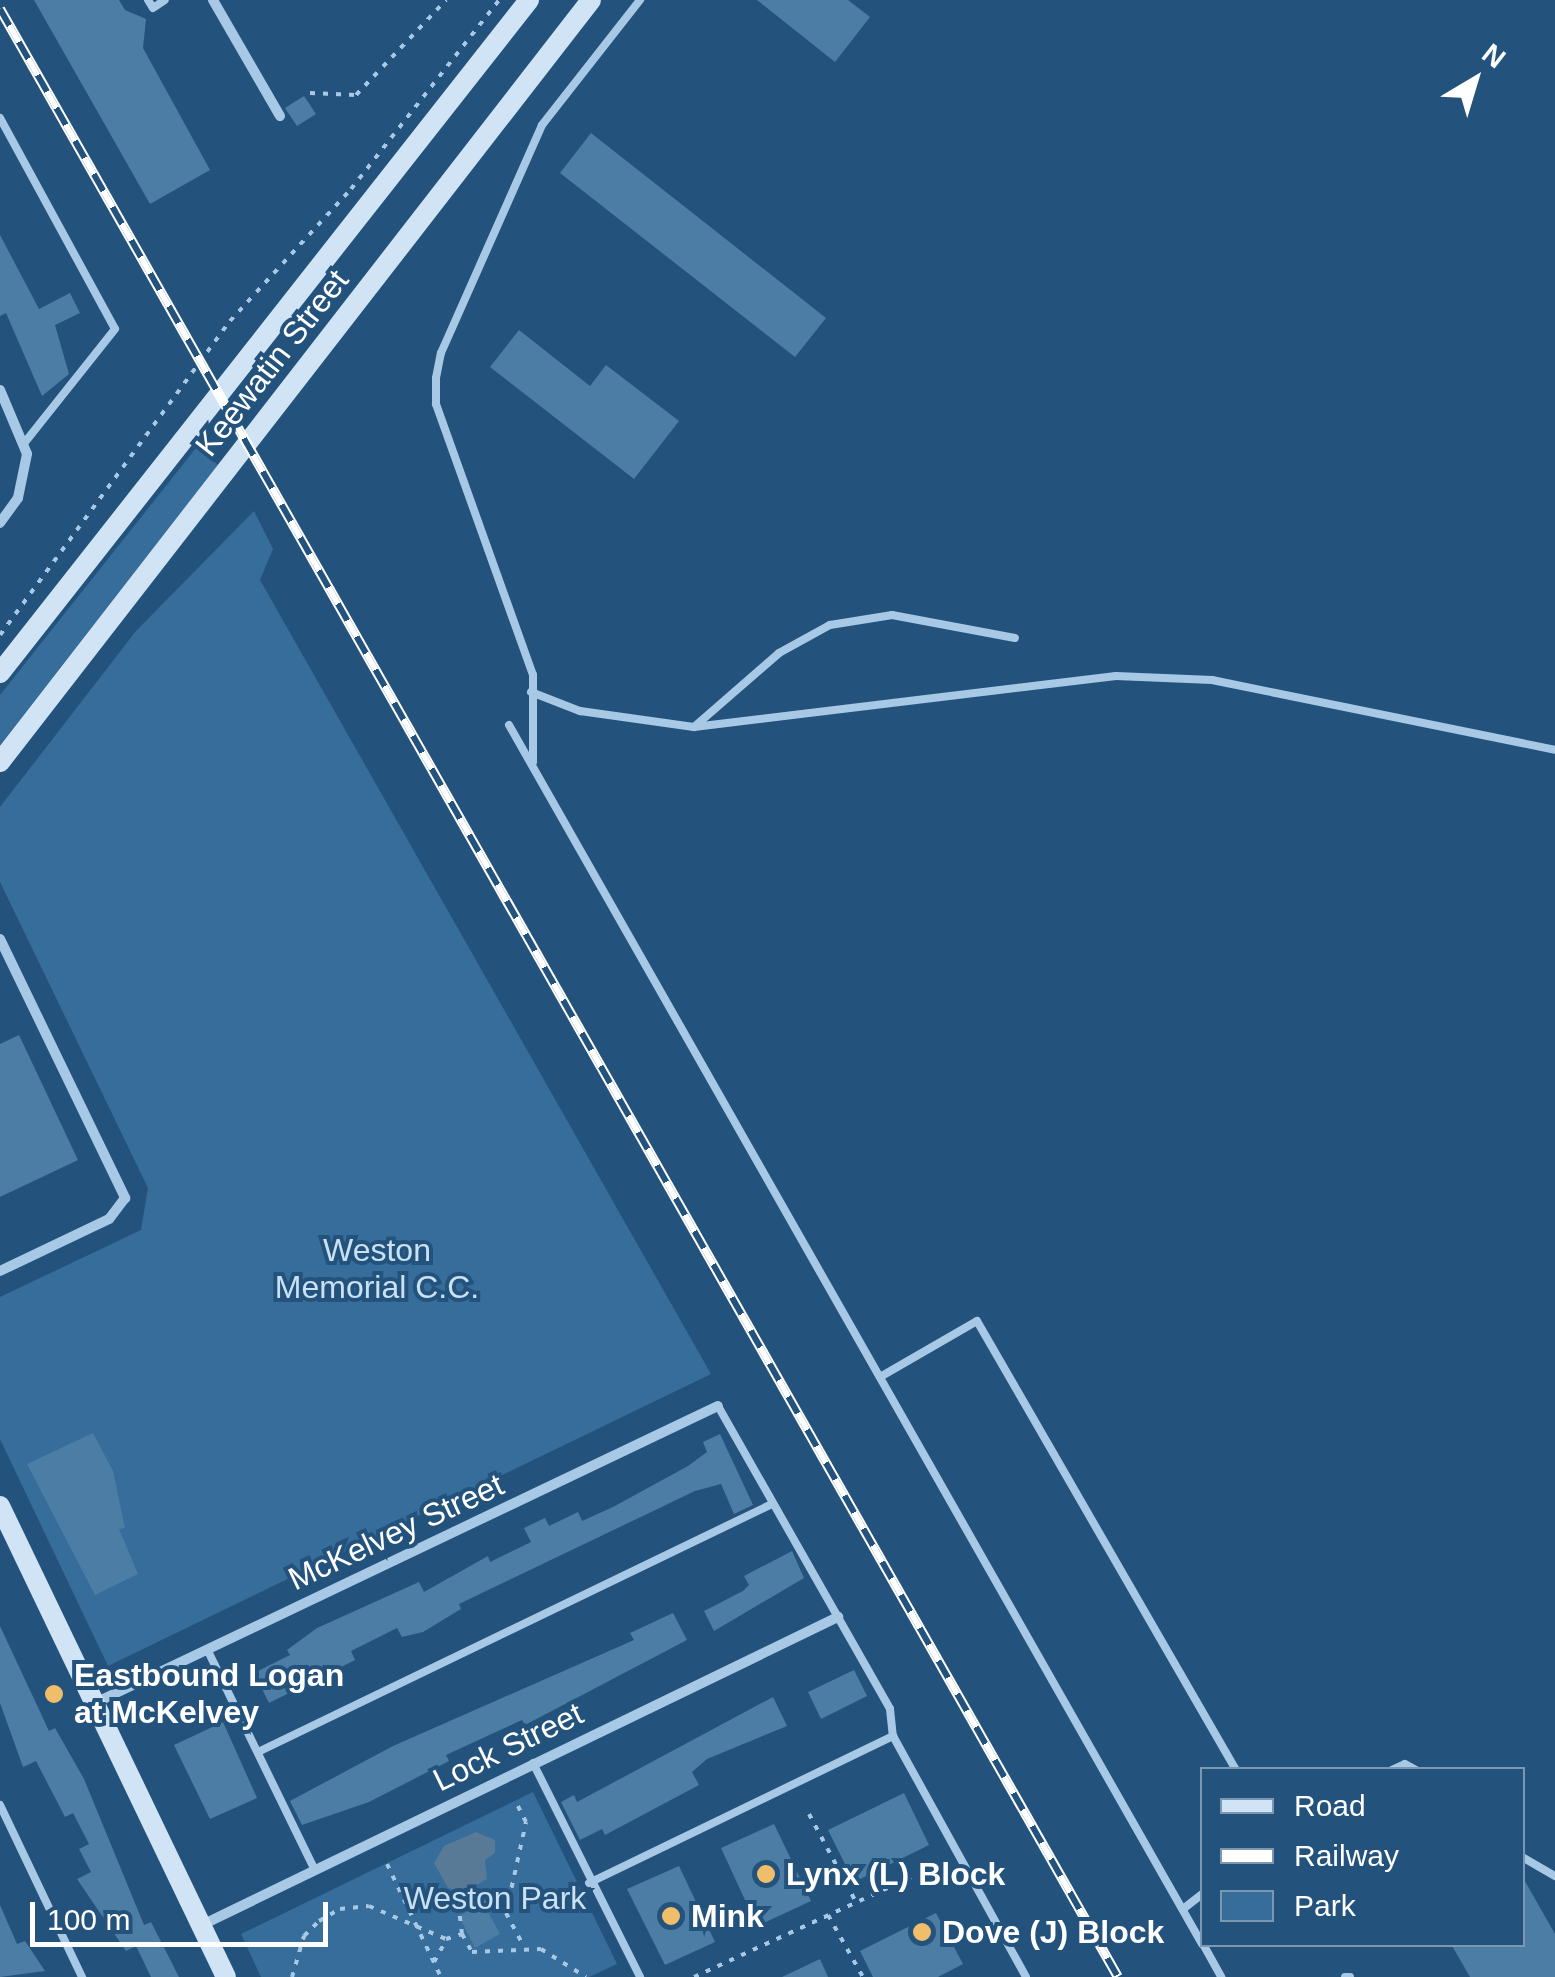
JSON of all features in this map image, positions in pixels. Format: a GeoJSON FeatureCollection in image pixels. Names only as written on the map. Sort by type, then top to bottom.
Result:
{"type":"FeatureCollection","features":[{"type":"Feature","properties":{"kind":"main road","name":"Keewatin Street"},"geometry":{"type":"LineString","coordinates":[[0,673],[529,0]]}},
{"type":"Feature","properties":{"kind":"main road","name":"Keewatin Street"},"geometry":{"type":"LineString","coordinates":[[0,762],[591,0]]}},
{"type":"Feature","properties":{"kind":"main road"},"geometry":{"type":"LineString","coordinates":[[0,1506],[226,1977]]}},
{"type":"Feature","properties":{"kind":"street"},"geometry":{"type":"LineString","coordinates":[[213,0],[280,116]]}},
{"type":"Feature","properties":{"kind":"street"},"geometry":{"type":"LineString","coordinates":[[0,390],[25,442],[23,484],[0,523]]}},
{"type":"Feature","properties":{"kind":"street"},"geometry":{"type":"LineString","coordinates":[[0,939],[125,1198],[120,1211],[0,1271]]}},
{"type":"Feature","properties":{"kind":"street","name":"McKelvey Street"},"geometry":{"type":"LineString","coordinates":[[94,1704],[718,1406]]}},
{"type":"Feature","properties":{"kind":"street","name":"Lock Street"},"geometry":{"type":"LineString","coordinates":[[201,1926],[838,1616]]}},
{"type":"Feature","properties":{"kind":"lane"},"geometry":{"type":"LineString","coordinates":[[148,0],[153,8],[165,0]]}},
{"type":"Feature","properties":{"kind":"lane"},"geometry":{"type":"LineString","coordinates":[[533,767],[533,674],[436,404],[436,378],[441,353],[542,125],[640,0]]}},
{"type":"Feature","properties":{"kind":"lane"},"geometry":{"type":"LineString","coordinates":[[0,118],[115,329],[25,442]]}},
{"type":"Feature","properties":{"kind":"lane"},"geometry":{"type":"LineString","coordinates":[[694,727],[779,653],[830,626],[892,615],[1016,638]]}},
{"type":"Feature","properties":{"kind":"lane"},"geometry":{"type":"LineString","coordinates":[[532,692],[580,711],[694,727],[1116,676],[1212,680],[1555,750]]}},
{"type":"Feature","properties":{"kind":"lane"},"geometry":{"type":"LineString","coordinates":[[509,724],[1200,1939]]}},
{"type":"Feature","properties":{"kind":"lane"},"geometry":{"type":"LineString","coordinates":[[880,1377],[977,1321],[1234,1767]]}},
{"type":"Feature","properties":{"kind":"lane"},"geometry":{"type":"LineString","coordinates":[[718,1406],[890,1709],[893,1736],[1026,1977]]}},
{"type":"Feature","properties":{"kind":"lane"},"geometry":{"type":"LineString","coordinates":[[258,1752],[772,1504]]}},
{"type":"Feature","properties":{"kind":"lane"},"geometry":{"type":"LineString","coordinates":[[207,1649],[314,1868]]}},
{"type":"Feature","properties":{"kind":"lane"},"geometry":{"type":"LineString","coordinates":[[589,1883],[893,1736]]}},
{"type":"Feature","properties":{"kind":"lane"},"geometry":{"type":"LineString","coordinates":[[533,1764],[589,1883],[640,1977]]}},
{"type":"Feature","properties":{"kind":"lane"},"geometry":{"type":"LineString","coordinates":[[0,1805],[82,1977]]}},
{"type":"Feature","properties":{"kind":"lane"},"geometry":{"type":"LineString","coordinates":[[1525,1859],[1555,1876]]}},
{"type":"Feature","properties":{"kind":"lane"},"geometry":{"type":"LineString","coordinates":[[1182,1909],[1200,1896]]}},
{"type":"Feature","properties":{"kind":"lane"},"geometry":{"type":"LineString","coordinates":[[1205,1947],[1222,1977]]}},
{"type":"Feature","properties":{"kind":"path"},"geometry":{"type":"LineString","coordinates":[[310,93],[356,96],[446,0]]}},
{"type":"Feature","properties":{"kind":"path"},"geometry":{"type":"LineString","coordinates":[[0,635],[230,321],[351,189],[499,0]]}},
{"type":"Feature","properties":{"kind":"path"},"geometry":{"type":"LineString","coordinates":[[506,1913],[526,1822],[516,1802]]}},
{"type":"Feature","properties":{"kind":"path"},"geometry":{"type":"LineString","coordinates":[[808,1814],[856,1902]]}},
{"type":"Feature","properties":{"kind":"path"},"geometry":{"type":"LineString","coordinates":[[386,1864],[439,1975]]}},
{"type":"Feature","properties":{"kind":"path"},"geometry":{"type":"LineString","coordinates":[[694,1977],[937,1866]]}},
{"type":"Feature","properties":{"kind":"path"},"geometry":{"type":"LineString","coordinates":[[523,1946],[506,1913],[485,1902],[459,1910],[462,1934],[472,1952],[523,1946],[541,1949],[586,1977]]}},
{"type":"Feature","properties":{"kind":"path"},"geometry":{"type":"LineString","coordinates":[[292,1977],[304,1936],[340,1908],[382,1909],[446,1939],[462,1934]]}},
{"type":"Feature","properties":{"kind":"path"},"geometry":{"type":"LineString","coordinates":[[828,1915],[863,1977]]}},
{"type":"Feature","properties":{"kind":"path"},"geometry":{"type":"LineString","coordinates":[[434,1962],[446,1939]]}},
{"type":"Feature","properties":{"kind":"green space"},"geometry":{"type":"Polygon","coordinates":[[[196,448],[218,465],[0,745],[0,695],[196,448]]]}},
{"type":"Feature","properties":{"kind":"green space","name":"Weston Memorial C.C."},"geometry":{"type":"Polygon","coordinates":[[[254,511],[273,549],[260,580],[711,1374],[108,1666],[0,1439],[0,1297],[141,1230],[148,1188],[0,882],[0,807],[136,631],[254,511]]]}},
{"type":"Feature","properties":{"kind":"green space","name":"Weston Park"},"geometry":{"type":"Polygon","coordinates":[[[533,1792],[617,1964],[589,1977],[261,1977],[241,1934],[533,1792]]]}},
{"type":"Feature","properties":{"kind":"shaded area"},"geometry":{"type":"Polygon","coordinates":[[[476,1832],[495,1840],[495,1853],[485,1860],[487,1879],[464,1892],[448,1888],[434,1863],[444,1846],[476,1832]]]}},
{"type":"Feature","properties":{"kind":"building"},"geometry":{"type":"Polygon","coordinates":[[[34,0],[119,0],[125,10],[146,19],[143,48],[210,170],[150,204],[34,0]]]}},
{"type":"Feature","properties":{"kind":"building"},"geometry":{"type":"Polygon","coordinates":[[[757,0],[848,0],[870,17],[835,62],[757,0]]]}},
{"type":"Feature","properties":{"kind":"building"},"geometry":{"type":"Polygon","coordinates":[[[304,96],[316,114],[297,126],[285,108],[304,96]]]}},
{"type":"Feature","properties":{"kind":"building"},"geometry":{"type":"Polygon","coordinates":[[[591,133],[826,318],[795,357],[560,173],[591,133]]]}},
{"type":"Feature","properties":{"kind":"building"},"geometry":{"type":"Polygon","coordinates":[[[0,235],[39,309],[70,293],[80,313],[55,325],[69,374],[42,396],[6,313],[0,316],[0,235]]]}},
{"type":"Feature","properties":{"kind":"building"},"geometry":{"type":"Polygon","coordinates":[[[519,330],[590,386],[606,365],[679,421],[634,479],[490,367],[519,330]]]}},
{"type":"Feature","properties":{"kind":"building"},"geometry":{"type":"Polygon","coordinates":[[[19,1035],[78,1160],[0,1197],[0,1044],[19,1035]]]}},
{"type":"Feature","properties":{"kind":"building"},"geometry":{"type":"Polygon","coordinates":[[[93,1433],[113,1471],[125,1528],[119,1529],[138,1574],[95,1595],[27,1464],[93,1433]]]}},
{"type":"Feature","properties":{"kind":"building"},"geometry":{"type":"Polygon","coordinates":[[[720,1434],[753,1505],[734,1514],[721,1484],[695,1491],[459,1604],[461,1609],[423,1632],[402,1637],[397,1628],[351,1651],[355,1660],[269,1703],[254,1673],[290,1655],[287,1650],[317,1628],[419,1582],[424,1592],[488,1556],[490,1562],[531,1542],[524,1528],[545,1518],[549,1526],[578,1512],[582,1521],[613,1507],[688,1466],[707,1452],[703,1442],[720,1434]]]}},
{"type":"Feature","properties":{"kind":"building"},"geometry":{"type":"Polygon","coordinates":[[[792,1551],[804,1578],[714,1631],[704,1611],[743,1591],[749,1585],[744,1576],[792,1551]]]}},
{"type":"Feature","properties":{"kind":"building"},"geometry":{"type":"Polygon","coordinates":[[[673,1613],[687,1640],[525,1725],[522,1720],[446,1755],[449,1761],[369,1802],[302,1825],[290,1801],[393,1746],[634,1640],[630,1633],[673,1613]]]}},
{"type":"Feature","properties":{"kind":"building"},"geometry":{"type":"Polygon","coordinates":[[[0,1626],[49,1731],[55,1728],[84,1779],[144,1925],[151,1922],[179,1977],[151,1977],[136,1946],[126,1951],[77,1879],[91,1872],[79,1849],[89,1844],[73,1813],[65,1817],[36,1761],[23,1767],[0,1703],[0,1626]]]}},
{"type":"Feature","properties":{"kind":"building"},"geometry":{"type":"Polygon","coordinates":[[[854,1670],[867,1696],[821,1719],[808,1692],[854,1670]]]}},
{"type":"Feature","properties":{"kind":"building"},"geometry":{"type":"Polygon","coordinates":[[[773,1697],[787,1726],[707,1759],[692,1772],[699,1785],[605,1835],[602,1829],[580,1840],[561,1802],[574,1795],[577,1802],[773,1697]]]}},
{"type":"Feature","properties":{"kind":"building"},"geometry":{"type":"Polygon","coordinates":[[[223,1722],[257,1798],[210,1819],[174,1745],[223,1722]]]}},
{"type":"Feature","properties":{"kind":"building"},"geometry":{"type":"Polygon","coordinates":[[[904,1793],[929,1845],[854,1882],[828,1830],[904,1793]]]}},
{"type":"Feature","properties":{"kind":"building","name":"Lynx (L) Block"},"geometry":{"type":"Polygon","coordinates":[[[774,1824],[811,1901],[757,1926],[721,1848],[774,1824]]]}},
{"type":"Feature","properties":{"kind":"building","name":"Mink"},"geometry":{"type":"Polygon","coordinates":[[[679,1866],[715,1942],[665,1965],[627,1889],[679,1866]]]}},
{"type":"Feature","properties":{"kind":"building"},"geometry":{"type":"Polygon","coordinates":[[[1525,1881],[1555,1934],[1555,1977],[1470,1977],[1453,1947],[1525,1947],[1525,1881]]]}},
{"type":"Feature","properties":{"kind":"building"},"geometry":{"type":"Polygon","coordinates":[[[483,1903],[500,1934],[475,1948],[459,1916],[483,1903]]]}},
{"type":"Feature","properties":{"kind":"building"},"geometry":{"type":"Polygon","coordinates":[[[0,1905],[17,1944],[25,1941],[45,1971],[0,1977],[0,1905]]]}},
{"type":"Feature","properties":{"kind":"building","name":"Dove (J) Block"},"geometry":{"type":"Polygon","coordinates":[[[936,1913],[963,1964],[938,1977],[873,1977],[860,1951],[936,1913]]]}},
{"type":"Feature","properties":{"kind":"building"},"geometry":{"type":"Polygon","coordinates":[[[820,1959],[828,1977],[782,1977],[820,1959]]]}},
{"type":"Feature","properties":{"kind":"railway"},"geometry":{"type":"LineString","coordinates":[[0,9],[1118,1977]]}},
{"type":"Feature","properties":{"kind":"place","name":"Eastbound Logan at McKelvey"},"geometry":{"type":"Point","coordinates":[54,1694]}},
{"type":"Feature","properties":{"kind":"place","name":"Lynx (L) Block"},"geometry":{"type":"Point","coordinates":[766,1874]}},
{"type":"Feature","properties":{"kind":"place","name":"Mink"},"geometry":{"type":"Point","coordinates":[671,1916]}},
{"type":"Feature","properties":{"kind":"place","name":"Dove (J) Block"},"geometry":{"type":"Point","coordinates":[922,1932]}}]}
